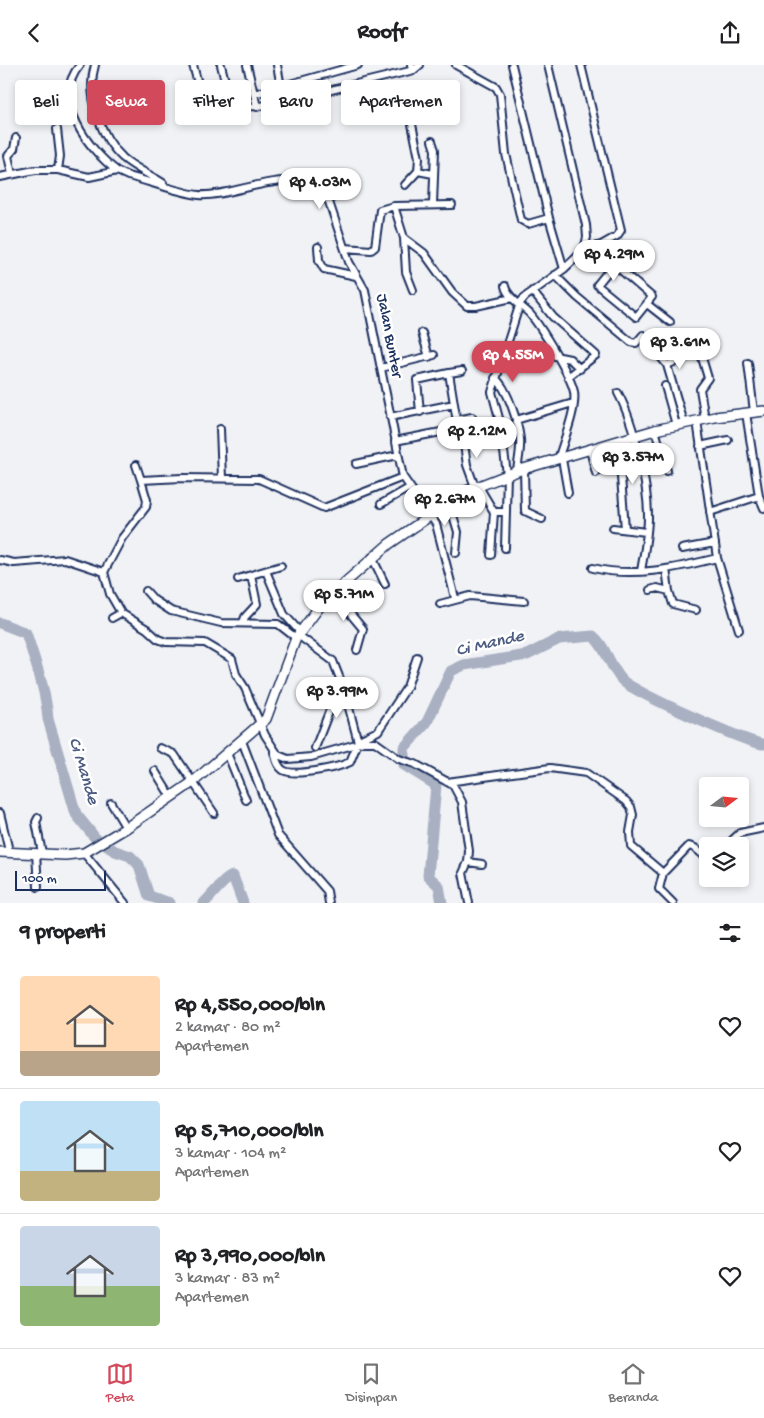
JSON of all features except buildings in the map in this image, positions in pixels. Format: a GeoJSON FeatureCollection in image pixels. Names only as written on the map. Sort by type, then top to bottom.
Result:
{"type":"FeatureCollection","features":[{"type":"Feature","properties":{"kind":"main road"},"geometry":{"type":"LineString","coordinates":[[5,851],[75,855],[84,853],[126,828],[193,782],[260,725],[270,711],[298,635],[314,612],[372,557],[449,502],[477,486],[507,474],[655,430],[701,420],[764,411]]}},
{"type":"Feature","properties":{"kind":"street"},"geometry":{"type":"LineString","coordinates":[[80,65],[70,85],[70,99],[75,119],[94,149],[117,171]]}},
{"type":"Feature","properties":{"kind":"street"},"geometry":{"type":"LineString","coordinates":[[95,65],[91,85],[92,97],[105,131],[122,157],[170,187]]}},
{"type":"Feature","properties":{"kind":"street"},"geometry":{"type":"LineString","coordinates":[[193,65],[197,80]]}},
{"type":"Feature","properties":{"kind":"street"},"geometry":{"type":"LineString","coordinates":[[221,65],[225,80]]}},
{"type":"Feature","properties":{"kind":"street"},"geometry":{"type":"LineString","coordinates":[[247,65],[258,107]]}},
{"type":"Feature","properties":{"kind":"street"},"geometry":{"type":"LineString","coordinates":[[277,65],[280,80]]}},
{"type":"Feature","properties":{"kind":"street"},"geometry":{"type":"LineString","coordinates":[[306,80],[358,65]]}},
{"type":"Feature","properties":{"kind":"street"},"geometry":{"type":"LineString","coordinates":[[251,108],[420,65]]}},
{"type":"Feature","properties":{"kind":"street"},"geometry":{"type":"LineString","coordinates":[[456,65],[496,87],[500,94],[506,154],[521,220],[528,224],[549,218]]}},
{"type":"Feature","properties":{"kind":"street"},"geometry":{"type":"LineString","coordinates":[[512,65],[549,218],[564,269]]}},
{"type":"Feature","properties":{"kind":"street"},"geometry":{"type":"LineString","coordinates":[[548,65],[586,225],[587,237],[584,250]]}},
{"type":"Feature","properties":{"kind":"street"},"geometry":{"type":"LineString","coordinates":[[505,548],[507,474],[500,422],[492,392],[520,303],[532,291],[564,269],[584,250],[617,236],[621,231],[581,65]]}},
{"type":"Feature","properties":{"kind":"street"},"geometry":{"type":"LineString","coordinates":[[254,94],[261,92]]}},
{"type":"Feature","properties":{"kind":"street"},"geometry":{"type":"LineString","coordinates":[[405,185],[418,171],[419,158],[412,125]]}},
{"type":"Feature","properties":{"kind":"street"},"geometry":{"type":"LineString","coordinates":[[58,129],[60,156],[58,170]]}},
{"type":"Feature","properties":{"kind":"street"},"geometry":{"type":"LineString","coordinates":[[12,174],[8,156],[14,149],[16,137]]}},
{"type":"Feature","properties":{"kind":"street"},"geometry":{"type":"LineString","coordinates":[[432,141],[435,150],[433,204]]}},
{"type":"Feature","properties":{"kind":"street"},"geometry":{"type":"LineString","coordinates":[[0,177],[35,169],[58,170],[89,177],[117,171]]}},
{"type":"Feature","properties":{"kind":"street","name":"Jalan Bunter"},"geometry":{"type":"LineString","coordinates":[[117,171],[128,176],[200,195],[271,181],[299,183],[314,187],[324,194],[356,276],[365,290],[403,477],[409,488],[431,515],[442,541],[455,598]]}},
{"type":"Feature","properties":{"kind":"street"},"geometry":{"type":"LineString","coordinates":[[418,171],[433,174]]}},
{"type":"Feature","properties":{"kind":"street"},"geometry":{"type":"LineString","coordinates":[[346,248],[373,249],[376,242],[378,212],[394,207],[433,204],[452,205]]}},
{"type":"Feature","properties":{"kind":"street"},"geometry":{"type":"LineString","coordinates":[[394,207],[404,238],[405,267],[413,289]]}},
{"type":"Feature","properties":{"kind":"street"},"geometry":{"type":"LineString","coordinates":[[404,238],[424,253],[452,292],[467,306],[476,306],[512,298]]}},
{"type":"Feature","properties":{"kind":"street"},"geometry":{"type":"LineString","coordinates":[[318,247],[319,260],[324,269],[356,276]]}},
{"type":"Feature","properties":{"kind":"street"},"geometry":{"type":"LineString","coordinates":[[594,247],[614,264],[652,297],[636,317],[597,285],[614,264]]}},
{"type":"Feature","properties":{"kind":"street"},"geometry":{"type":"LineString","coordinates":[[555,275],[577,297],[631,342],[636,343],[643,335],[667,365],[680,424]]}},
{"type":"Feature","properties":{"kind":"street"},"geometry":{"type":"LineString","coordinates":[[505,286],[512,298],[520,303],[535,320],[568,377],[574,392],[560,459],[568,493]]}},
{"type":"Feature","properties":{"kind":"street"},"geometry":{"type":"LineString","coordinates":[[532,291],[553,317],[596,355],[568,377]]}},
{"type":"Feature","properties":{"kind":"street"},"geometry":{"type":"LineString","coordinates":[[647,304],[670,322]]}},
{"type":"Feature","properties":{"kind":"street"},"geometry":{"type":"LineString","coordinates":[[381,368],[432,356],[422,333]]}},
{"type":"Feature","properties":{"kind":"street"},"geometry":{"type":"LineString","coordinates":[[686,336],[700,351],[708,378],[700,389],[700,446],[705,465],[717,559],[739,629]]}},
{"type":"Feature","properties":{"kind":"street"},"geometry":{"type":"LineString","coordinates":[[667,365],[700,351]]}},
{"type":"Feature","properties":{"kind":"street"},"geometry":{"type":"LineString","coordinates":[[555,355],[570,359],[580,369]]}},
{"type":"Feature","properties":{"kind":"street"},"geometry":{"type":"LineString","coordinates":[[748,363],[750,413],[759,496],[764,508]]}},
{"type":"Feature","properties":{"kind":"street"},"geometry":{"type":"LineString","coordinates":[[420,411],[417,380],[462,371]]}},
{"type":"Feature","properties":{"kind":"street"},"geometry":{"type":"LineString","coordinates":[[449,373],[458,420]]}},
{"type":"Feature","properties":{"kind":"street"},"geometry":{"type":"LineString","coordinates":[[495,378],[502,386],[516,420],[525,511],[542,519]]}},
{"type":"Feature","properties":{"kind":"street"},"geometry":{"type":"LineString","coordinates":[[665,385],[680,424]]}},
{"type":"Feature","properties":{"kind":"street"},"geometry":{"type":"LineString","coordinates":[[618,393],[634,437],[647,502],[646,532],[641,571]]}},
{"type":"Feature","properties":{"kind":"street"},"geometry":{"type":"LineString","coordinates":[[516,420],[573,403]]}},
{"type":"Feature","properties":{"kind":"street"},"geometry":{"type":"LineString","coordinates":[[390,417],[454,404]]}},
{"type":"Feature","properties":{"kind":"street"},"geometry":{"type":"LineString","coordinates":[[395,441],[444,432],[458,420],[472,417]]}},
{"type":"Feature","properties":{"kind":"street"},"geometry":{"type":"LineString","coordinates":[[220,429],[222,478]]}},
{"type":"Feature","properties":{"kind":"street"},"geometry":{"type":"LineString","coordinates":[[655,430],[667,471]]}},
{"type":"Feature","properties":{"kind":"street"},"geometry":{"type":"LineString","coordinates":[[462,437],[467,465],[477,486],[494,512],[491,555]]}},
{"type":"Feature","properties":{"kind":"street"},"geometry":{"type":"LineString","coordinates":[[700,446],[728,440]]}},
{"type":"Feature","properties":{"kind":"street"},"geometry":{"type":"LineString","coordinates":[[590,450],[596,473]]}},
{"type":"Feature","properties":{"kind":"street"},"geometry":{"type":"LineString","coordinates":[[356,464],[398,455]]}},
{"type":"Feature","properties":{"kind":"street"},"geometry":{"type":"LineString","coordinates":[[136,465],[147,500],[146,507],[122,538],[104,572],[110,594],[121,613],[147,629],[161,641],[205,643],[230,657],[234,662],[236,675],[245,688],[260,725],[274,751],[276,762],[284,771],[298,773],[347,764],[352,760],[357,744],[341,681],[329,656],[278,624],[221,623],[171,611],[146,591]]}},
{"type":"Feature","properties":{"kind":"street"},"geometry":{"type":"LineString","coordinates":[[142,480],[246,478],[269,481],[324,507],[403,477]]}},
{"type":"Feature","properties":{"kind":"street"},"geometry":{"type":"LineString","coordinates":[[621,477],[624,529]]}},
{"type":"Feature","properties":{"kind":"street"},"geometry":{"type":"LineString","coordinates":[[381,503],[409,488]]}},
{"type":"Feature","properties":{"kind":"street"},"geometry":{"type":"LineString","coordinates":[[710,512],[759,496]]}},
{"type":"Feature","properties":{"kind":"street"},"geometry":{"type":"LineString","coordinates":[[449,502],[458,532],[456,553]]}},
{"type":"Feature","properties":{"kind":"street"},"geometry":{"type":"LineString","coordinates":[[494,512],[503,512]]}},
{"type":"Feature","properties":{"kind":"street"},"geometry":{"type":"LineString","coordinates":[[613,528],[646,532]]}},
{"type":"Feature","properties":{"kind":"street"},"geometry":{"type":"LineString","coordinates":[[682,549],[714,543]]}},
{"type":"Feature","properties":{"kind":"street"},"geometry":{"type":"LineString","coordinates":[[372,557],[385,585]]}},
{"type":"Feature","properties":{"kind":"street"},"geometry":{"type":"LineString","coordinates":[[0,560],[14,563],[65,559],[104,572]]}},
{"type":"Feature","properties":{"kind":"street"},"geometry":{"type":"LineString","coordinates":[[593,568],[618,572],[641,571],[666,569],[717,559]]}},
{"type":"Feature","properties":{"kind":"street"},"geometry":{"type":"LineString","coordinates":[[238,579],[280,566]]}},
{"type":"Feature","properties":{"kind":"street"},"geometry":{"type":"LineString","coordinates":[[666,569],[669,591],[676,606],[696,610]]}},
{"type":"Feature","properties":{"kind":"street"},"geometry":{"type":"LineString","coordinates":[[266,571],[284,614],[298,635]]}},
{"type":"Feature","properties":{"kind":"street"},"geometry":{"type":"LineString","coordinates":[[243,622],[257,604],[251,575]]}},
{"type":"Feature","properties":{"kind":"street"},"geometry":{"type":"LineString","coordinates":[[650,590],[657,588],[669,591]]}},
{"type":"Feature","properties":{"kind":"street"},"geometry":{"type":"LineString","coordinates":[[333,593],[363,629],[357,650]]}},
{"type":"Feature","properties":{"kind":"street"},"geometry":{"type":"LineString","coordinates":[[440,603],[455,598],[491,596],[524,601]]}},
{"type":"Feature","properties":{"kind":"street"},"geometry":{"type":"LineString","coordinates":[[112,618],[121,613]]}},
{"type":"Feature","properties":{"kind":"street"},"geometry":{"type":"LineString","coordinates":[[357,744],[378,731],[407,687],[417,657]]}},
{"type":"Feature","properties":{"kind":"street"},"geometry":{"type":"LineString","coordinates":[[315,748],[341,681]]}},
{"type":"Feature","properties":{"kind":"street"},"geometry":{"type":"LineString","coordinates":[[242,741],[278,835],[327,891],[329,903]]}},
{"type":"Feature","properties":{"kind":"street"},"geometry":{"type":"LineString","coordinates":[[274,751],[282,757],[299,759],[363,742],[378,743],[399,759],[410,762],[447,781],[457,790],[462,802],[468,862],[464,869],[463,878],[469,903]]}},
{"type":"Feature","properties":{"kind":"street"},"geometry":{"type":"LineString","coordinates":[[160,748],[174,754],[214,813]]}},
{"type":"Feature","properties":{"kind":"street"},"geometry":{"type":"LineString","coordinates":[[227,753],[246,800]]}},
{"type":"Feature","properties":{"kind":"street"},"geometry":{"type":"LineString","coordinates":[[447,781],[550,768],[586,773],[626,801],[631,807],[633,815],[630,832],[631,845],[663,873]]}},
{"type":"Feature","properties":{"kind":"street"},"geometry":{"type":"LineString","coordinates":[[156,771],[171,797]]}},
{"type":"Feature","properties":{"kind":"street"},"geometry":{"type":"LineString","coordinates":[[111,803],[126,828]]}},
{"type":"Feature","properties":{"kind":"street"},"geometry":{"type":"LineString","coordinates":[[0,813],[5,851]]}},
{"type":"Feature","properties":{"kind":"street"},"geometry":{"type":"LineString","coordinates":[[38,818],[36,821],[39,853],[38,887]]}},
{"type":"Feature","properties":{"kind":"street"},"geometry":{"type":"LineString","coordinates":[[736,837],[740,833],[764,828]]}},
{"type":"Feature","properties":{"kind":"street"},"geometry":{"type":"LineString","coordinates":[[673,903],[659,889],[663,873],[689,846],[699,851]]}},
{"type":"Feature","properties":{"kind":"street"},"geometry":{"type":"LineString","coordinates":[[84,853],[125,903]]}},
{"type":"Feature","properties":{"kind":"street"},"geometry":{"type":"LineString","coordinates":[[468,862],[482,864]]}},
{"type":"Feature","properties":{"kind":"waterway","name":"Ci Mande"},"geometry":{"type":"LineString","coordinates":[[0,623],[26,633],[40,676],[48,719],[76,814],[96,839],[115,851],[130,856],[139,865],[149,896],[170,903]]}},
{"type":"Feature","properties":{"kind":"waterway","name":"Ci Mande"},"geometry":{"type":"LineString","coordinates":[[442,903],[439,886],[428,876],[436,785],[404,765],[404,748],[427,722],[451,671],[464,665],[527,655],[559,639],[593,636],[601,645],[618,675],[630,686],[715,727],[764,744]]}},
{"type":"Feature","properties":{"kind":"waterway","name":"Ci Mande"},"geometry":{"type":"LineString","coordinates":[[204,903],[222,884],[233,876],[243,903]]}}]}
